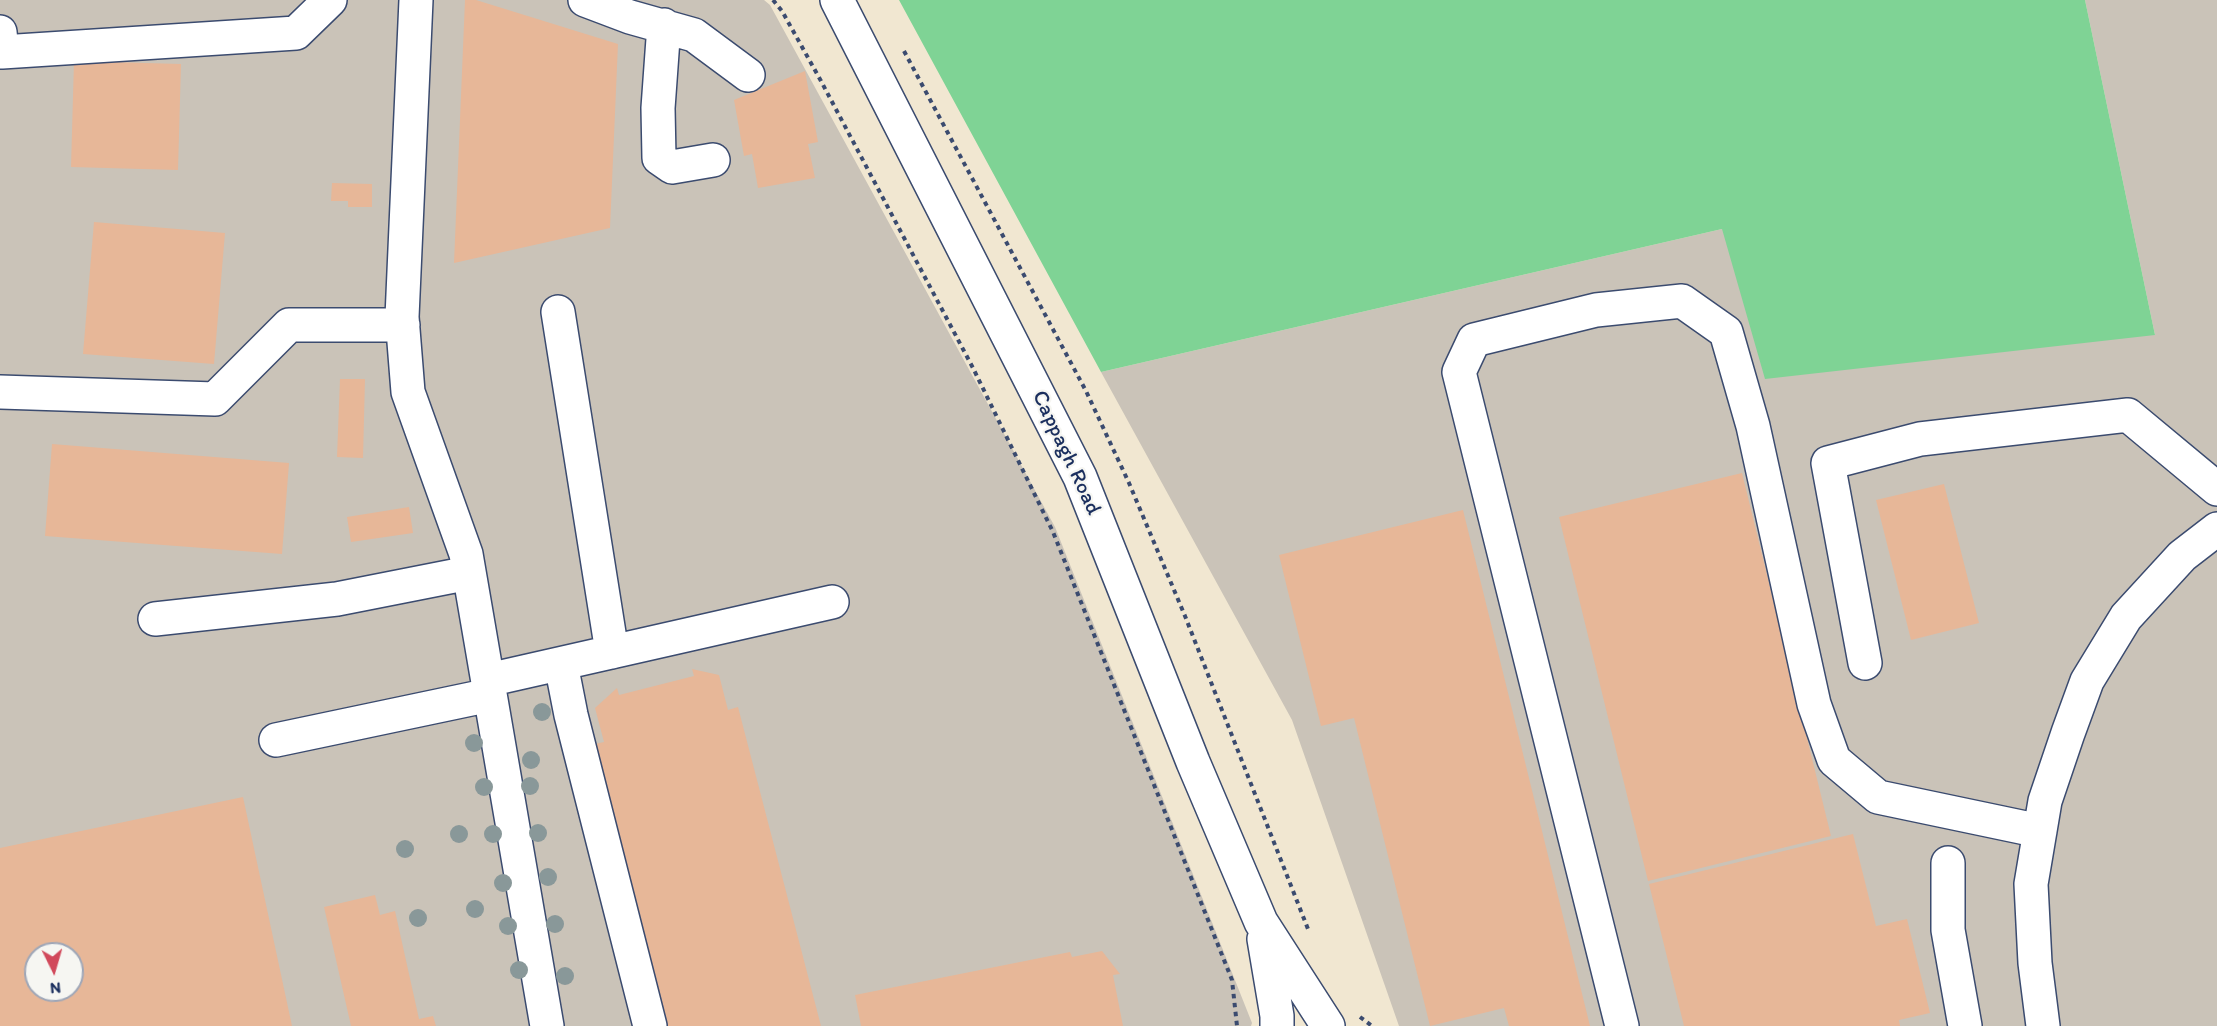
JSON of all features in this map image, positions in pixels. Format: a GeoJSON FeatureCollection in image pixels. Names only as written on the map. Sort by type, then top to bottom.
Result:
{"type":"FeatureCollection","features":[{"type":"Feature","properties":{"kind":"street"},"geometry":{"type":"LineString","coordinates":[[0,32],[2,52],[296,33],[330,0]]}},
{"type":"Feature","properties":{"kind":"street"},"geometry":{"type":"LineString","coordinates":[[416,0],[403,325],[408,392],[466,554],[547,1026]]}},
{"type":"Feature","properties":{"kind":"street"},"geometry":{"type":"LineString","coordinates":[[585,0],[630,17],[694,35],[748,75]]}},
{"type":"Feature","properties":{"kind":"street","name":"Cappagh Road"},"geometry":{"type":"LineString","coordinates":[[837,0],[1080,477],[1193,762],[1261,922],[1328,1026]]}},
{"type":"Feature","properties":{"kind":"street"},"geometry":{"type":"LineString","coordinates":[[664,26],[658,108],[659,158],[672,167],[713,160]]}},
{"type":"Feature","properties":{"kind":"street"},"geometry":{"type":"LineString","coordinates":[[1622,1026],[1459,372],[1474,340],[1596,310],[1682,301],[1726,332],[1753,426],[1814,704],[1834,760],[1878,797],[2040,831]]}},
{"type":"Feature","properties":{"kind":"street"},"geometry":{"type":"LineString","coordinates":[[558,312],[612,652]]}},
{"type":"Feature","properties":{"kind":"street"},"geometry":{"type":"LineString","coordinates":[[0,392],[215,399],[289,325],[403,325]]}},
{"type":"Feature","properties":{"kind":"street"},"geometry":{"type":"LineString","coordinates":[[1865,663],[1828,463],[1920,439],[2128,415],[2217,489]]}},
{"type":"Feature","properties":{"kind":"street"},"geometry":{"type":"LineString","coordinates":[[2043,1026],[2035,963],[2031,884],[2045,801],[2087,681],[2126,617],[2182,556],[2217,529]]}},
{"type":"Feature","properties":{"kind":"street"},"geometry":{"type":"LineString","coordinates":[[155,619],[337,599],[469,573]]}},
{"type":"Feature","properties":{"kind":"street"},"geometry":{"type":"LineString","coordinates":[[276,740],[489,687],[561,664],[832,602]]}},
{"type":"Feature","properties":{"kind":"street"},"geometry":{"type":"LineString","coordinates":[[561,664],[650,1026]]}},
{"type":"Feature","properties":{"kind":"street"},"geometry":{"type":"LineString","coordinates":[[1948,863],[1948,930],[1965,1026]]}},
{"type":"Feature","properties":{"kind":"street","name":"Cappagh Road"},"geometry":{"type":"LineString","coordinates":[[1261,922],[1277,1026]]}},
{"type":"Feature","properties":{"kind":"path"},"geometry":{"type":"LineString","coordinates":[[772,0],[782,11],[811,63],[973,368],[1053,532],[1232,980],[1237,1026]]}},
{"type":"Feature","properties":{"kind":"shaded area"},"geometry":{"type":"Polygon","coordinates":[[[0,0],[764,0],[770,5],[1055,527],[1252,1023],[1251,1026],[0,1026],[0,0]]]}},
{"type":"Feature","properties":{"kind":"shaded area"},"geometry":{"type":"Polygon","coordinates":[[[2085,0],[2217,0],[2217,1026],[1399,1026],[1292,720],[1101,372],[1722,229],[2155,335],[2085,0]]]}},
{"type":"Feature","properties":{"kind":"green space"},"geometry":{"type":"Polygon","coordinates":[[[899,0],[2085,0],[2155,335],[1765,379],[1722,229],[1101,372],[899,0]]]}},
{"type":"Feature","properties":{"kind":"building"},"geometry":{"type":"Polygon","coordinates":[[[465,0],[476,0],[618,44],[610,228],[454,263],[465,0]]]}},
{"type":"Feature","properties":{"kind":"building"},"geometry":{"type":"Polygon","coordinates":[[[74,61],[181,64],[178,170],[71,167],[74,61]]]}},
{"type":"Feature","properties":{"kind":"building"},"geometry":{"type":"Polygon","coordinates":[[[805,71],[818,142],[808,144],[815,178],[758,188],[752,154],[744,156],[734,100],[805,71]]]}},
{"type":"Feature","properties":{"kind":"building"},"geometry":{"type":"Polygon","coordinates":[[[332,183],[372,184],[372,207],[348,207],[348,201],[331,201],[332,183]]]}},
{"type":"Feature","properties":{"kind":"building"},"geometry":{"type":"Polygon","coordinates":[[[94,222],[225,233],[214,364],[83,354],[94,222]]]}},
{"type":"Feature","properties":{"kind":"building"},"geometry":{"type":"Polygon","coordinates":[[[340,379],[365,379],[363,458],[337,457],[340,379]]]}},
{"type":"Feature","properties":{"kind":"building"},"geometry":{"type":"Polygon","coordinates":[[[52,444],[289,463],[282,554],[45,536],[52,444]]]}},
{"type":"Feature","properties":{"kind":"building"},"geometry":{"type":"Polygon","coordinates":[[[1742,473],[1831,836],[1648,881],[1559,517],[1742,473]]]}},
{"type":"Feature","properties":{"kind":"building"},"geometry":{"type":"Polygon","coordinates":[[[1944,484],[1979,623],[1911,640],[1876,500],[1944,484]]]}},
{"type":"Feature","properties":{"kind":"building"},"geometry":{"type":"Polygon","coordinates":[[[409,507],[413,533],[351,542],[347,517],[409,507]]]}},
{"type":"Feature","properties":{"kind":"building"},"geometry":{"type":"Polygon","coordinates":[[[1463,510],[1590,1026],[1509,1026],[1504,1008],[1430,1026],[1354,718],[1321,726],[1279,555],[1463,510]]]}},
{"type":"Feature","properties":{"kind":"building"},"geometry":{"type":"Polygon","coordinates":[[[692,669],[719,675],[728,710],[738,707],[821,1026],[668,1026],[595,744],[604,742],[595,708],[617,688],[619,695],[694,676],[692,669]]]}},
{"type":"Feature","properties":{"kind":"building"},"geometry":{"type":"Polygon","coordinates":[[[243,797],[292,1026],[0,1026],[0,848],[243,797]]]}},
{"type":"Feature","properties":{"kind":"building"},"geometry":{"type":"Polygon","coordinates":[[[1853,834],[1876,926],[1907,919],[1930,1013],[1899,1020],[1900,1026],[1684,1026],[1649,884],[1853,834]]]}},
{"type":"Feature","properties":{"kind":"building"},"geometry":{"type":"Polygon","coordinates":[[[375,895],[380,915],[395,911],[419,1019],[433,1016],[436,1026],[351,1026],[324,907],[375,895]]]}},
{"type":"Feature","properties":{"kind":"building"},"geometry":{"type":"Polygon","coordinates":[[[1102,951],[1120,974],[1113,975],[1123,1026],[861,1026],[855,995],[1070,952],[1072,957],[1102,951]]]}}]}
